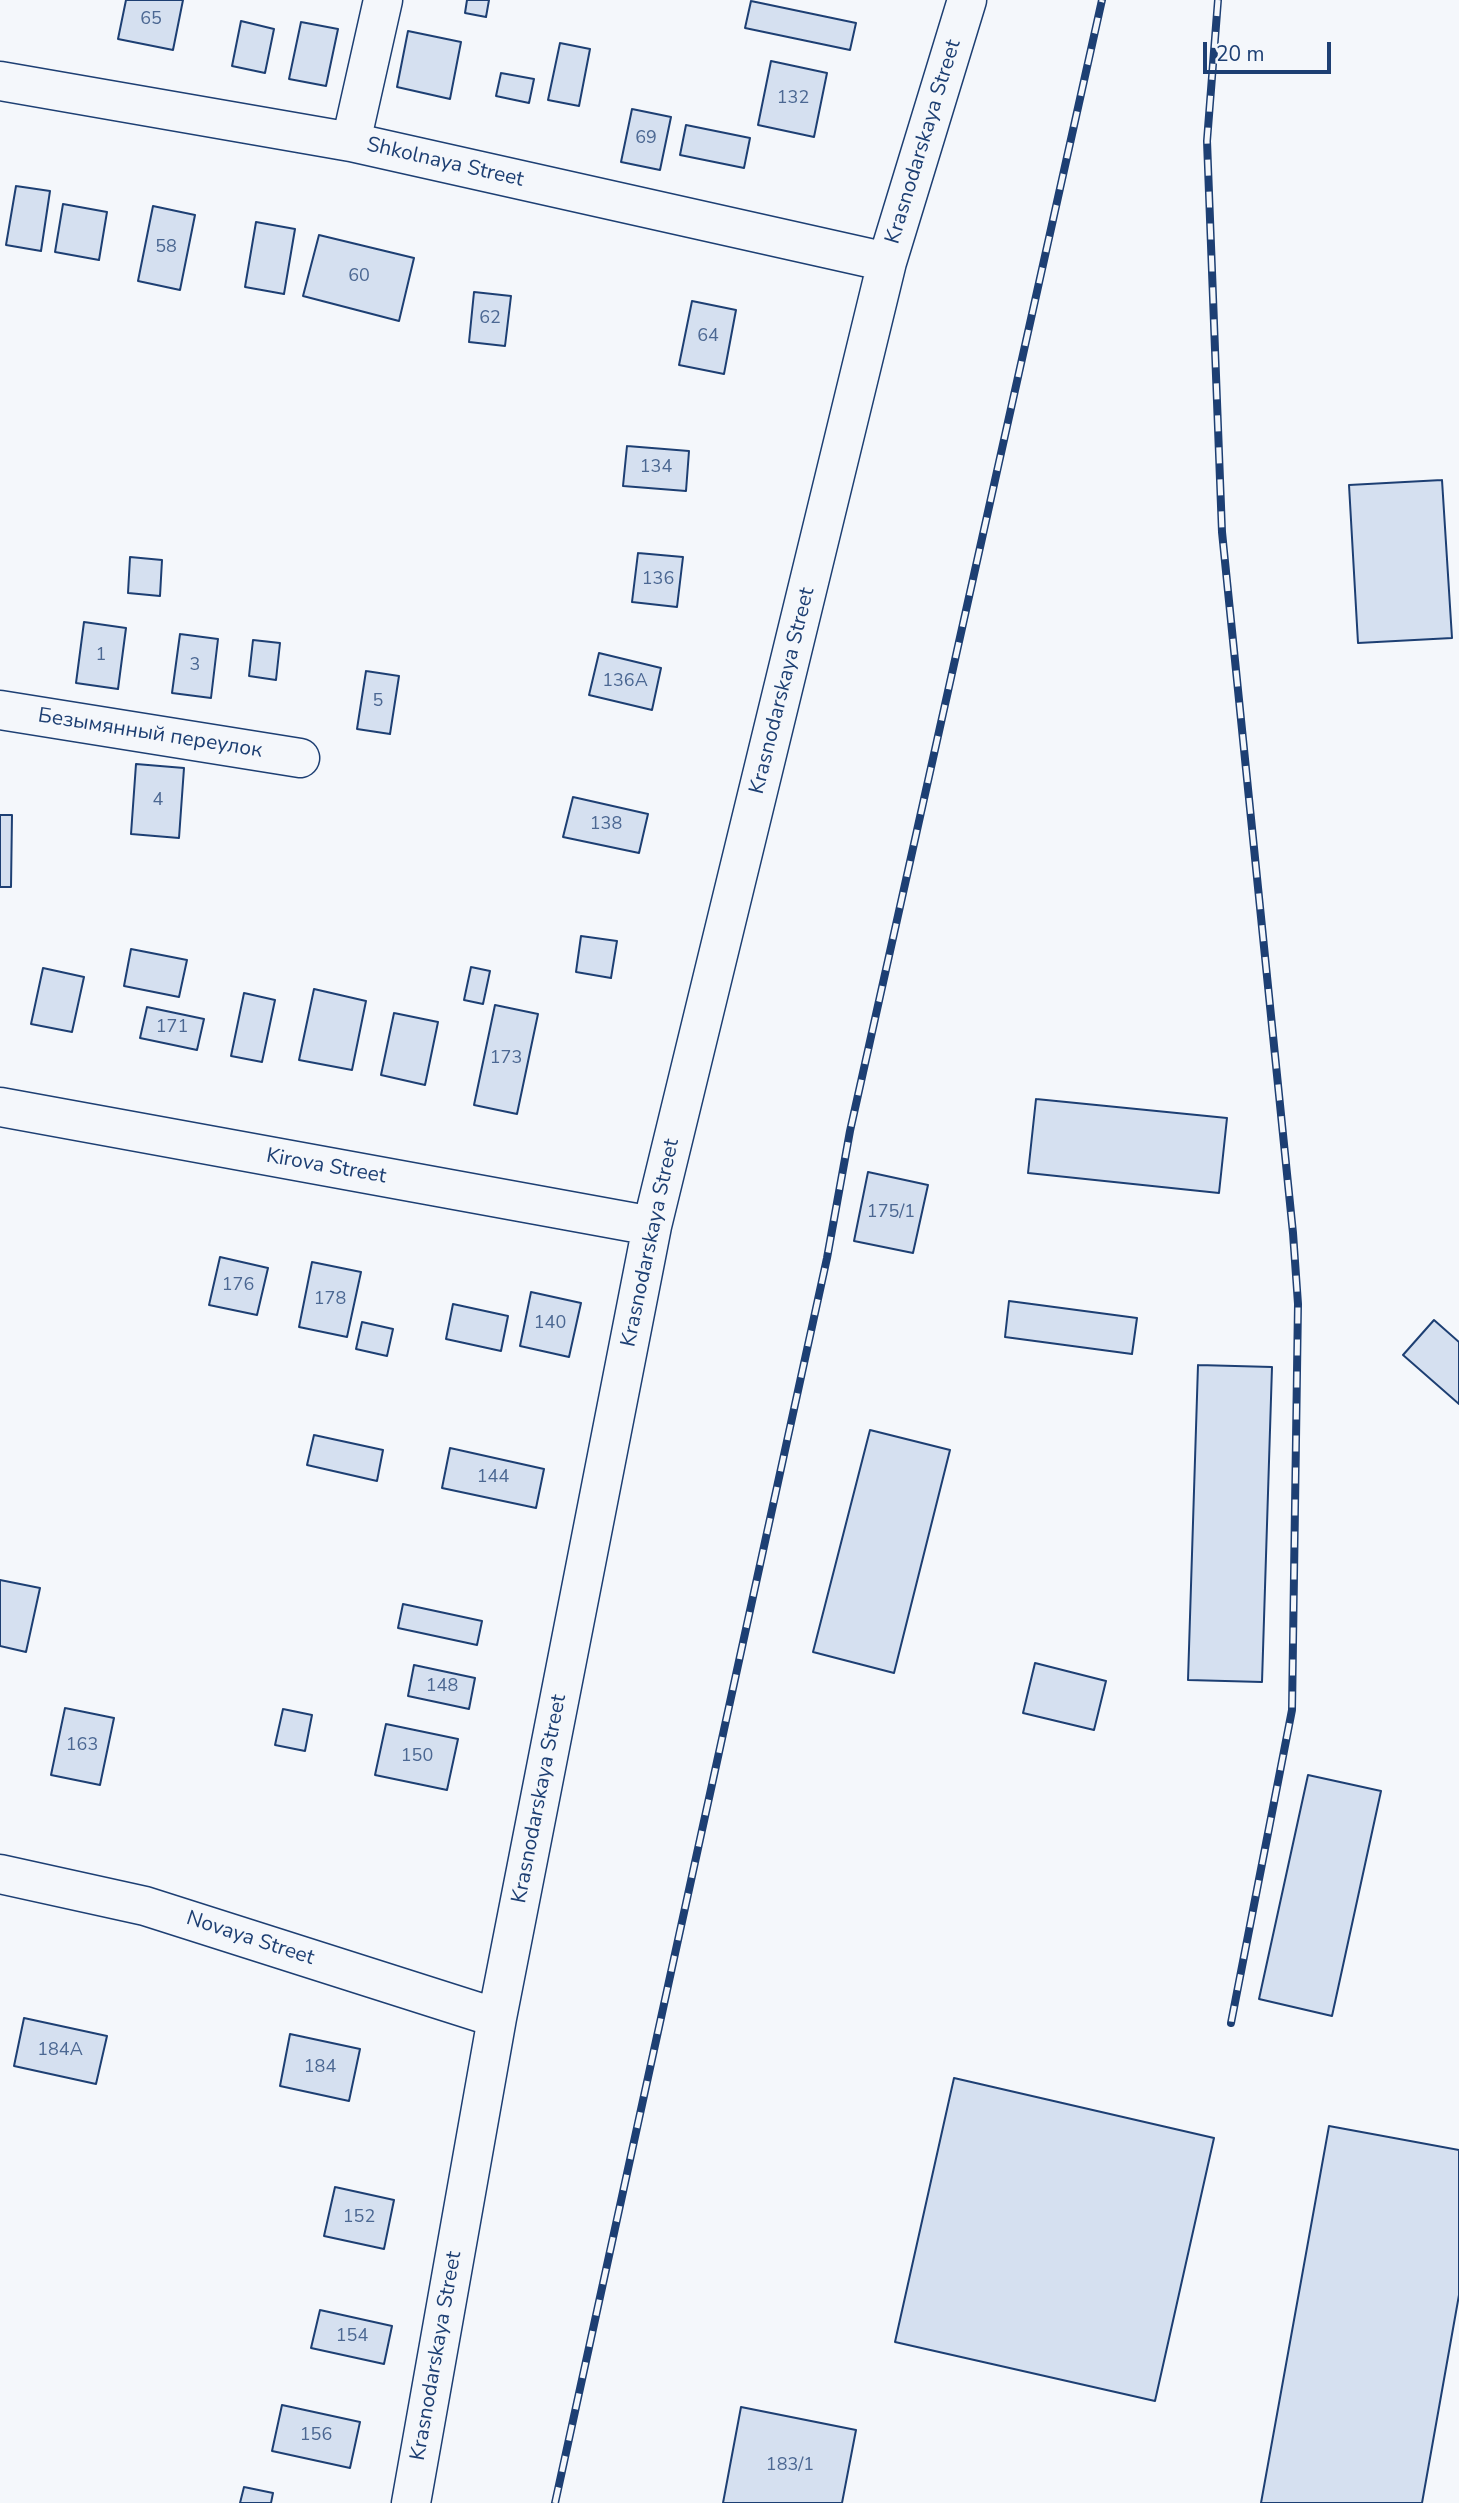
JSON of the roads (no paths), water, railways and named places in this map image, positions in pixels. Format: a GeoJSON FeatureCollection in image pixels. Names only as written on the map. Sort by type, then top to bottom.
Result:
{"type":"FeatureCollection","features":[{"type":"Feature","properties":{"kind":"street"},"geometry":{"type":"LineString","coordinates":[[351,142],[383,0]]}},
{"type":"Feature","properties":{"kind":"street","name":"Krasnodarskaya Street"},"geometry":{"type":"LineString","coordinates":[[411,2503],[497,2018],[653,1226],[887,262],[967,0]]}},
{"type":"Feature","properties":{"kind":"street","name":"Shkolnaya Street"},"geometry":{"type":"LineString","coordinates":[[0,81],[351,142],[887,262]]}},
{"type":"Feature","properties":{"kind":"street","name":"Безымянный переулок"},"geometry":{"type":"LineString","coordinates":[[0,710],[300,758]]}},
{"type":"Feature","properties":{"kind":"street","name":"Kirova Street"},"geometry":{"type":"LineString","coordinates":[[0,1108],[653,1226]]}},
{"type":"Feature","properties":{"kind":"street","name":"Novaya Street"},"geometry":{"type":"LineString","coordinates":[[0,1874],[145,1906],[497,2018]]}},
{"type":"Feature","properties":{"kind":"railway"},"geometry":{"type":"LineString","coordinates":[[555,2503],[827,1258],[850,1131],[1102,0]]}},
{"type":"Feature","properties":{"kind":"railway"},"geometry":{"type":"LineString","coordinates":[[1218,0],[1207,141],[1222,532],[1298,1304],[1292,1710],[1231,2023]]}}]}
